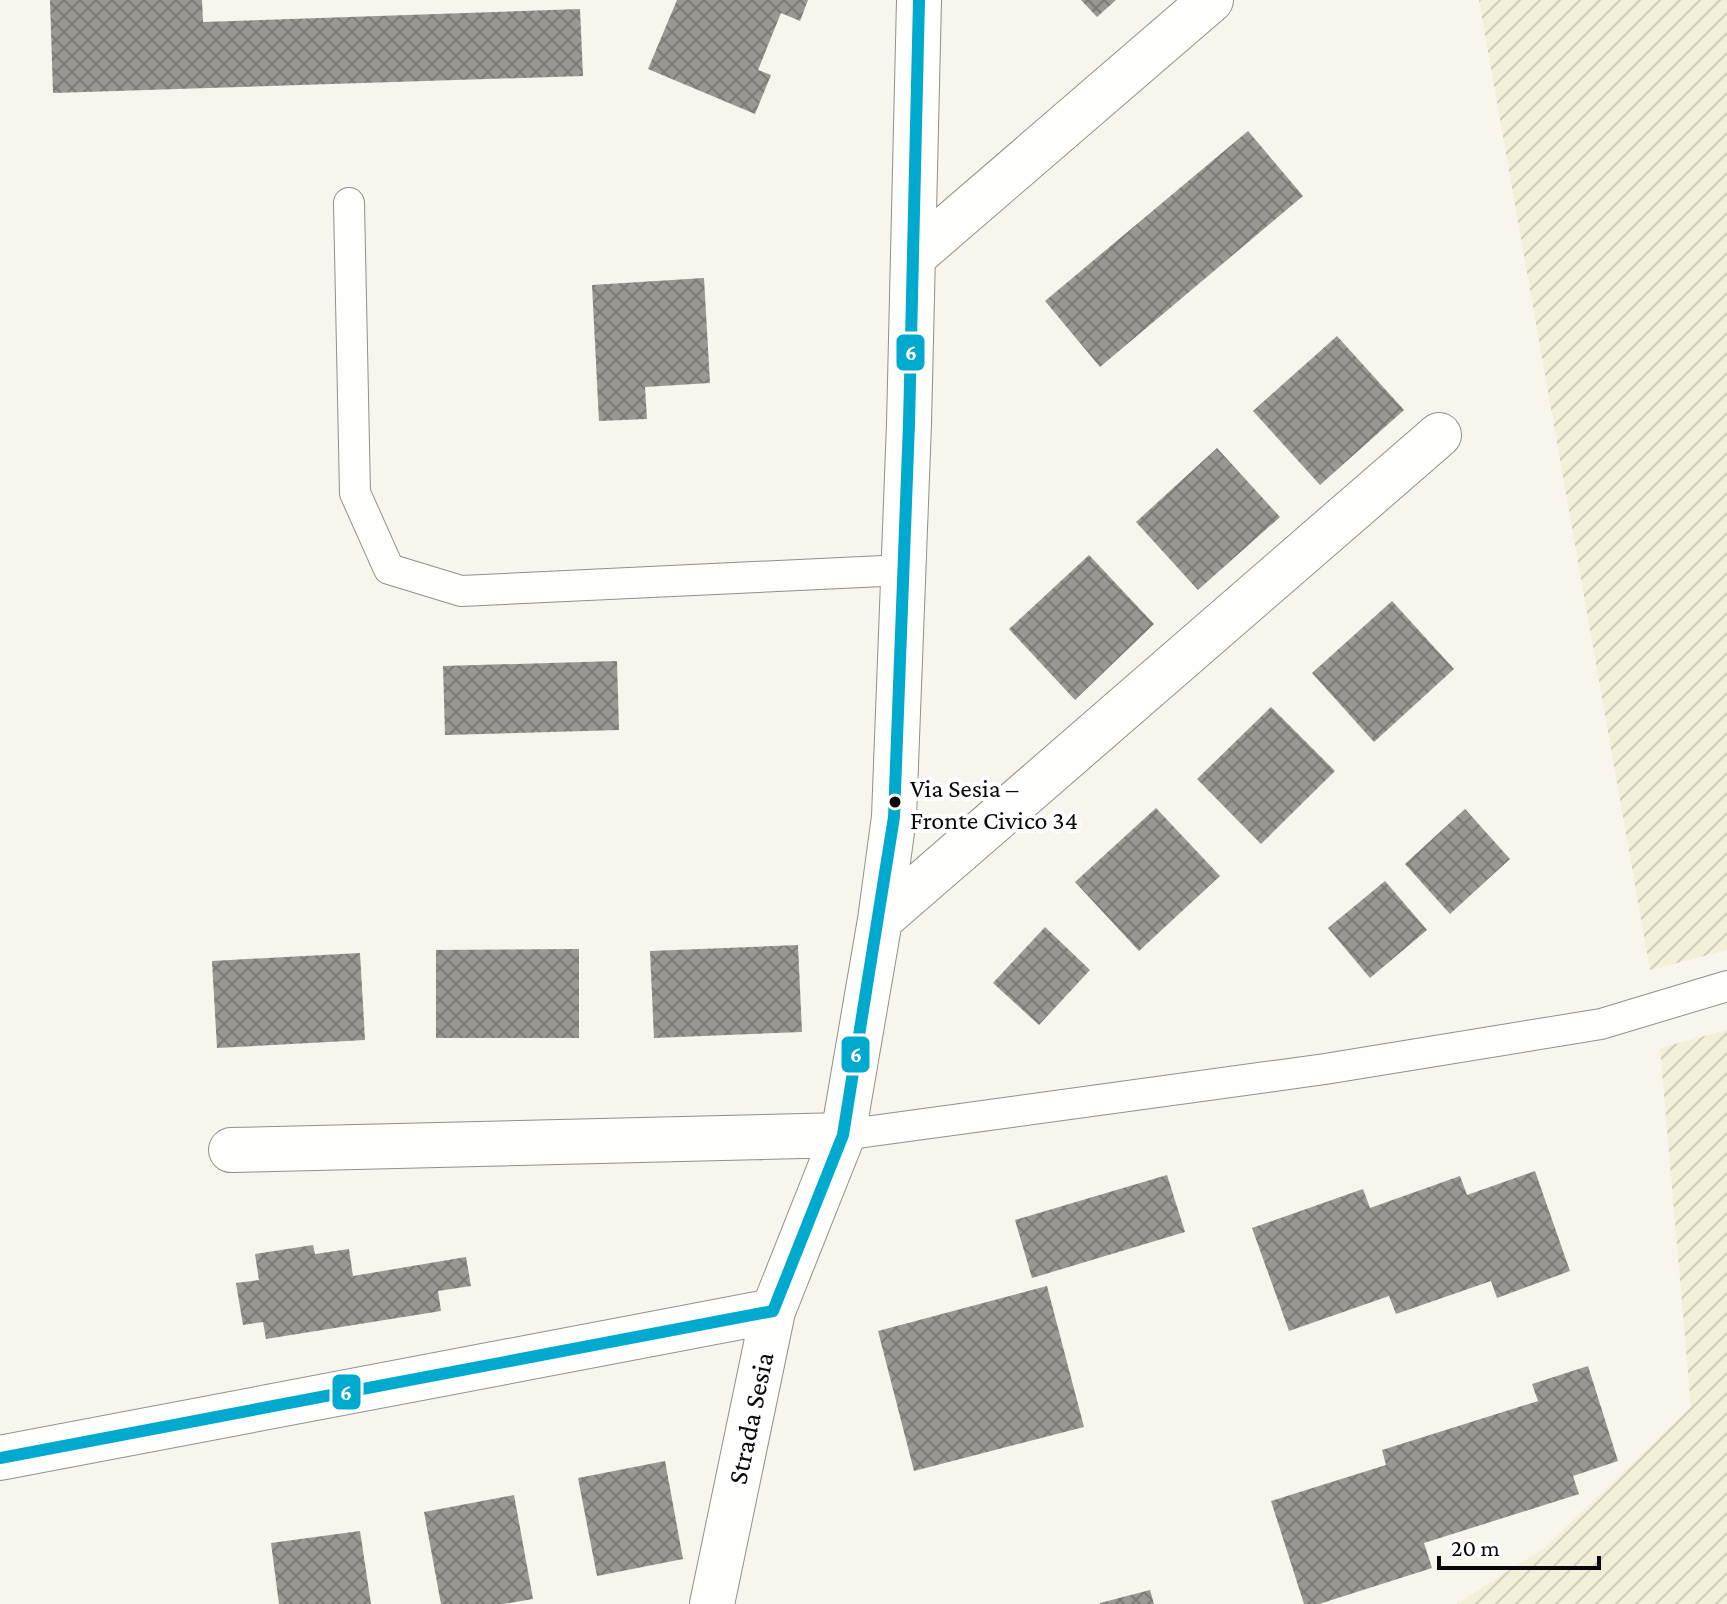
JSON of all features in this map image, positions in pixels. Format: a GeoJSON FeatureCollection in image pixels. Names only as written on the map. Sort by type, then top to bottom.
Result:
{"type":"FeatureCollection","features":[{"type":"Feature","properties":{"kind":"street","name":"Strada Sesia"},"geometry":{"type":"LineString","coordinates":[[712,1604],[773,1311],[843,1135],[880,920],[894,817],[904,570],[919,0]]}},
{"type":"Feature","properties":{"kind":"street"},"geometry":{"type":"LineString","coordinates":[[913,257],[1211,0]]}},
{"type":"Feature","properties":{"kind":"street"},"geometry":{"type":"LineString","coordinates":[[880,920],[1439,435]]}},
{"type":"Feature","properties":{"kind":"street"},"geometry":{"type":"LineString","coordinates":[[231,1150],[843,1135]]}},
{"type":"Feature","properties":{"kind":"street"},"geometry":{"type":"LineString","coordinates":[[0,1458],[773,1311]]}},
{"type":"Feature","properties":{"kind":"lane"},"geometry":{"type":"LineString","coordinates":[[349,203],[355,493],[389,569],[461,591],[904,570]]}},
{"type":"Feature","properties":{"kind":"lane"},"geometry":{"type":"LineString","coordinates":[[843,1135],[1325,1069],[1586,1027],[1727,986]]}},
{"type":"Feature","properties":{"kind":"shaded area"},"geometry":{"type":"Polygon","coordinates":[[[1479,0],[1727,0],[1727,950],[1650,970],[1479,0]]]}},
{"type":"Feature","properties":{"kind":"shaded area"},"geometry":{"type":"Polygon","coordinates":[[[1727,1030],[1727,1604],[1457,1604],[1544,1548],[1691,1407],[1660,1048],[1727,1030]]]}},
{"type":"Feature","properties":{"kind":"building"},"geometry":{"type":"Polygon","coordinates":[[[50,0],[202,0],[203,22],[580,9],[583,76],[53,93],[50,0]]]}},
{"type":"Feature","properties":{"kind":"building"},"geometry":{"type":"Polygon","coordinates":[[[677,0],[808,0],[800,21],[781,13],[758,70],[771,75],[755,114],[648,69],[677,0]]]}},
{"type":"Feature","properties":{"kind":"building"},"geometry":{"type":"Polygon","coordinates":[[[1081,0],[1116,0],[1097,17],[1081,0]]]}},
{"type":"Feature","properties":{"kind":"building"},"geometry":{"type":"Polygon","coordinates":[[[1248,131],[1303,196],[1100,367],[1045,301],[1248,131]]]}},
{"type":"Feature","properties":{"kind":"building"},"geometry":{"type":"Polygon","coordinates":[[[704,278],[710,383],[645,387],[647,419],[599,421],[592,285],[704,278]]]}},
{"type":"Feature","properties":{"kind":"building"},"geometry":{"type":"Polygon","coordinates":[[[1337,336],[1404,410],[1320,485],[1253,411],[1337,336]]]}},
{"type":"Feature","properties":{"kind":"building"},"geometry":{"type":"Polygon","coordinates":[[[1217,448],[1280,517],[1198,590],[1136,522],[1217,448]]]}},
{"type":"Feature","properties":{"kind":"building"},"geometry":{"type":"Polygon","coordinates":[[[1089,555],[1154,624],[1075,700],[1009,629],[1089,555]]]}},
{"type":"Feature","properties":{"kind":"building"},"geometry":{"type":"Polygon","coordinates":[[[1392,601],[1454,669],[1374,742],[1312,673],[1392,601]]]}},
{"type":"Feature","properties":{"kind":"building"},"geometry":{"type":"Polygon","coordinates":[[[617,661],[619,730],[445,735],[443,666],[617,661]]]}},
{"type":"Feature","properties":{"kind":"building"},"geometry":{"type":"Polygon","coordinates":[[[1271,707],[1335,771],[1261,844],[1197,779],[1271,707]]]}},
{"type":"Feature","properties":{"kind":"building"},"geometry":{"type":"Polygon","coordinates":[[[1156,808],[1220,876],[1139,951],[1075,882],[1156,808]]]}},
{"type":"Feature","properties":{"kind":"building"},"geometry":{"type":"Polygon","coordinates":[[[1465,809],[1510,859],[1450,914],[1405,864],[1465,809]]]}},
{"type":"Feature","properties":{"kind":"building"},"geometry":{"type":"Polygon","coordinates":[[[1385,881],[1427,930],[1370,978],[1328,928],[1385,881]]]}},
{"type":"Feature","properties":{"kind":"building"},"geometry":{"type":"Polygon","coordinates":[[[1045,927],[1090,970],[1039,1025],[993,983],[1045,927]]]}},
{"type":"Feature","properties":{"kind":"building"},"geometry":{"type":"Polygon","coordinates":[[[798,945],[802,1032],[654,1038],[650,951],[798,945]]]}},
{"type":"Feature","properties":{"kind":"building"},"geometry":{"type":"Polygon","coordinates":[[[579,949],[579,1038],[436,1038],[436,950],[579,949]]]}},
{"type":"Feature","properties":{"kind":"building"},"geometry":{"type":"Polygon","coordinates":[[[360,953],[365,1040],[217,1048],[212,961],[360,953]]]}},
{"type":"Feature","properties":{"kind":"building"},"geometry":{"type":"Polygon","coordinates":[[[1535,1171],[1570,1271],[1497,1298],[1491,1281],[1396,1314],[1389,1296],[1289,1331],[1252,1228],[1363,1189],[1370,1208],[1460,1176],[1467,1195],[1535,1171]]]}},
{"type":"Feature","properties":{"kind":"building"},"geometry":{"type":"Polygon","coordinates":[[[1167,1175],[1185,1232],[1032,1278],[1015,1220],[1167,1175]]]}},
{"type":"Feature","properties":{"kind":"building"},"geometry":{"type":"Polygon","coordinates":[[[313,1245],[315,1254],[349,1249],[353,1276],[466,1257],[471,1286],[438,1291],[441,1311],[266,1339],[263,1322],[243,1325],[236,1283],[259,1280],[255,1254],[313,1245]]]}},
{"type":"Feature","properties":{"kind":"building"},"geometry":{"type":"Polygon","coordinates":[[[1047,1286],[1084,1427],[914,1471],[878,1331],[1047,1286]]]}},
{"type":"Feature","properties":{"kind":"building"},"geometry":{"type":"Polygon","coordinates":[[[1588,1366],[1618,1461],[1573,1476],[1579,1494],[1424,1543],[1432,1568],[1319,1604],[1304,1604],[1271,1501],[1386,1465],[1382,1450],[1538,1401],[1532,1384],[1588,1366]]]}},
{"type":"Feature","properties":{"kind":"building"},"geometry":{"type":"Polygon","coordinates":[[[665,1461],[683,1559],[597,1576],[578,1478],[665,1461]]]}},
{"type":"Feature","properties":{"kind":"building"},"geometry":{"type":"Polygon","coordinates":[[[514,1495],[533,1599],[503,1604],[441,1604],[424,1512],[514,1495]]]}},
{"type":"Feature","properties":{"kind":"building"},"geometry":{"type":"Polygon","coordinates":[[[360,1531],[371,1604],[279,1604],[271,1543],[360,1531]]]}},
{"type":"Feature","properties":{"kind":"building"},"geometry":{"type":"Polygon","coordinates":[[[1150,1590],[1154,1604],[1100,1604],[1100,1603],[1150,1590]]]}},
{"type":"Feature","properties":{"kind":"transit line","name":"6"},"geometry":{"type":"LineString","coordinates":[[0,1458],[773,1311],[843,1135],[894,817],[909,424],[919,0]]}},
{"type":"Feature","properties":{"kind":"place","name":"Via Sesia – Fronte Civico 34"},"geometry":{"type":"Point","coordinates":[895,802]}}]}
